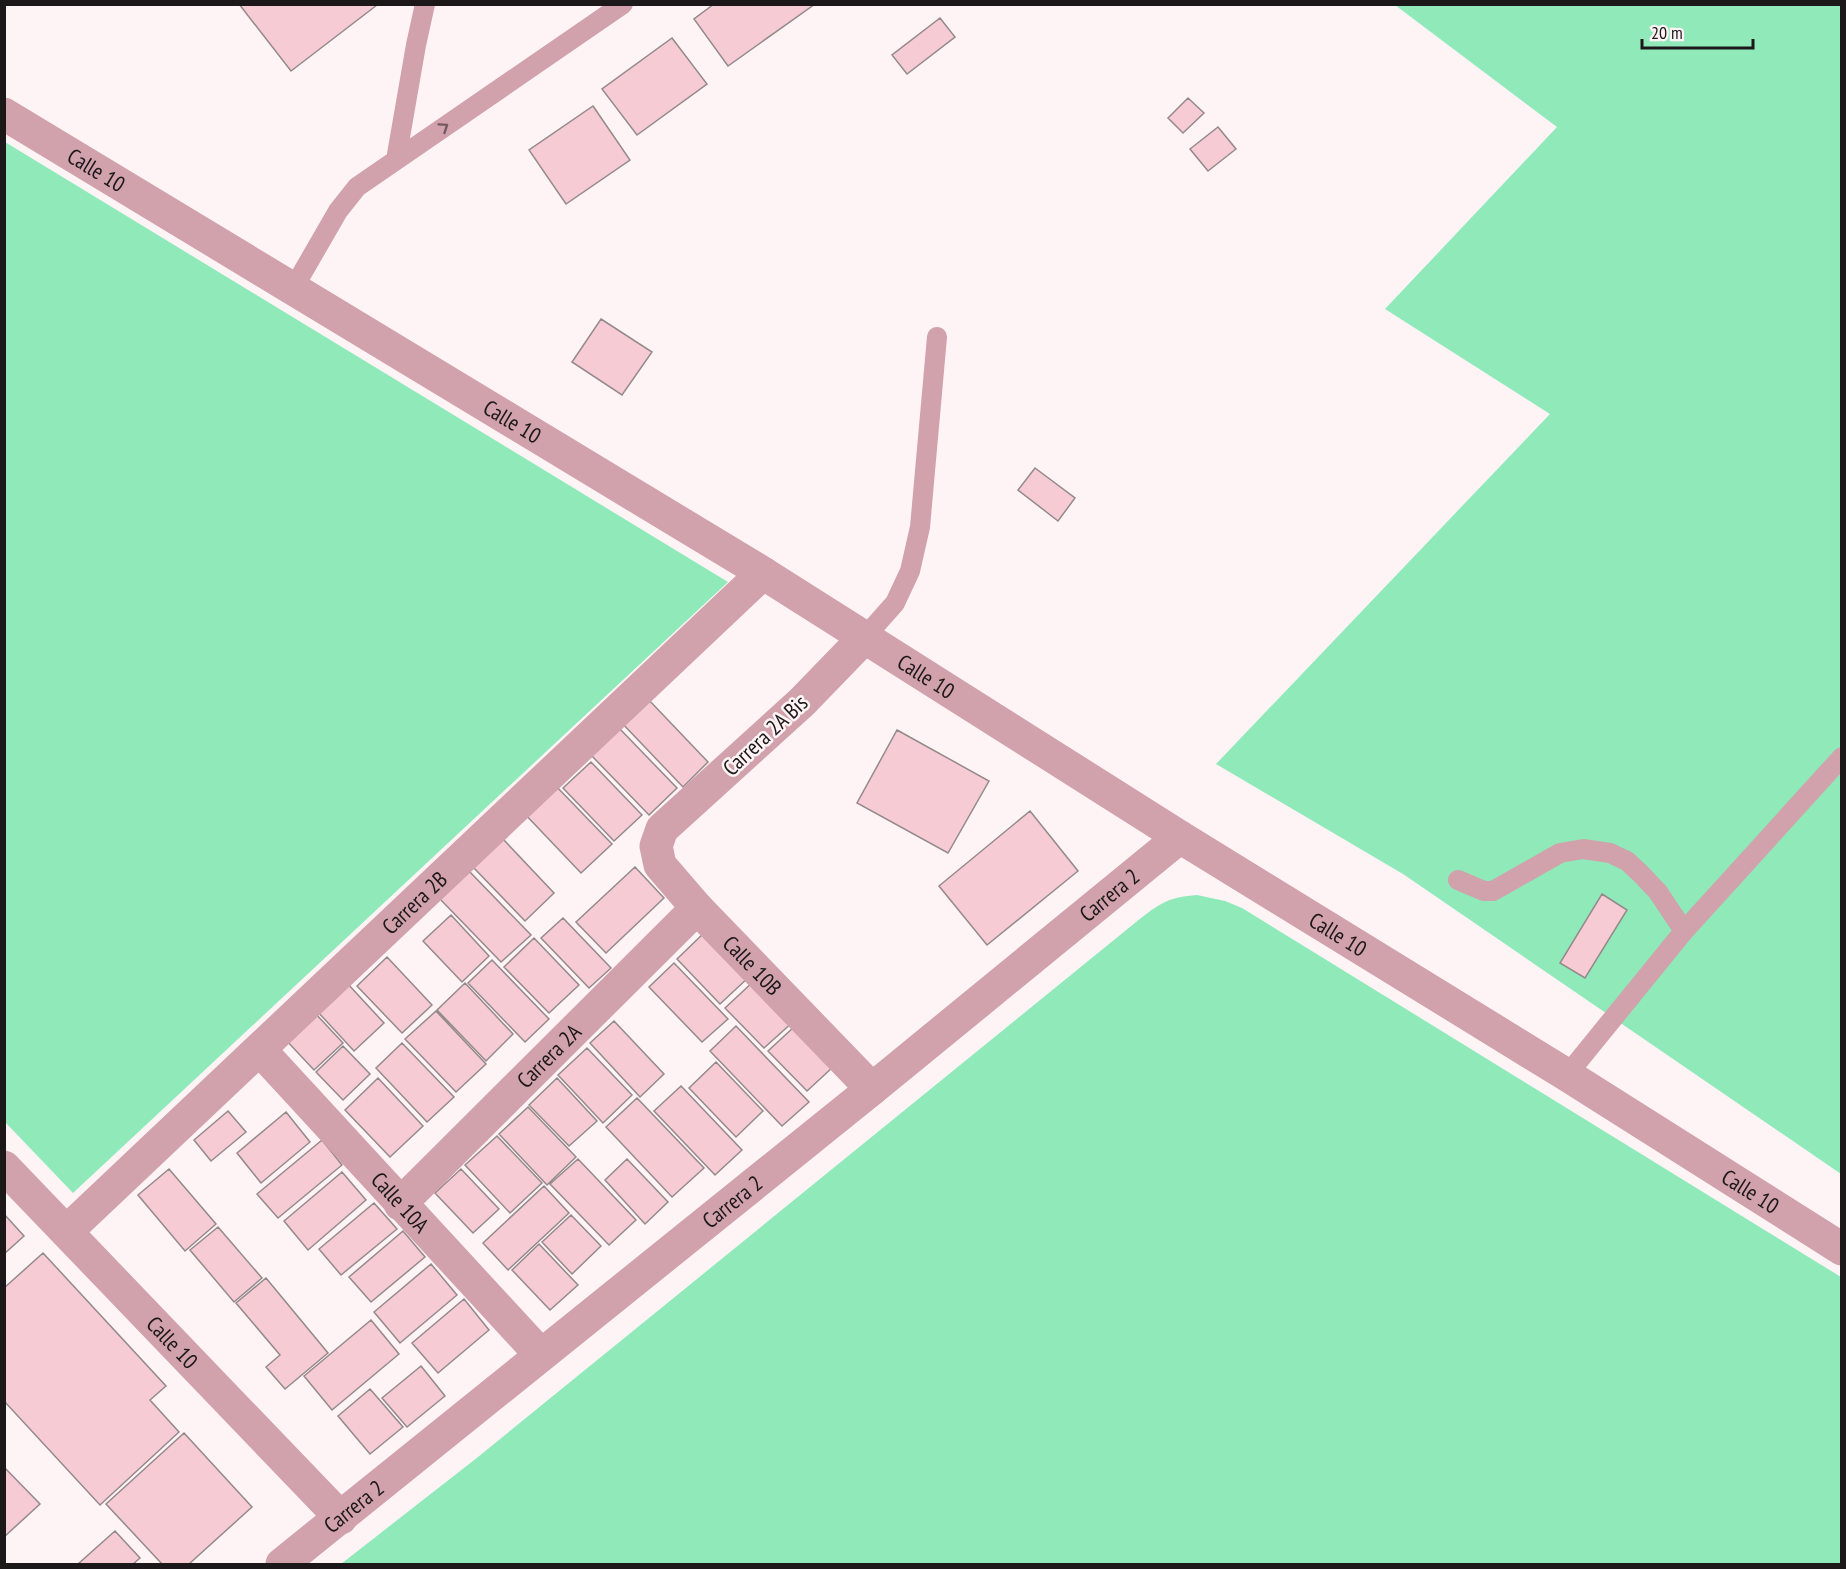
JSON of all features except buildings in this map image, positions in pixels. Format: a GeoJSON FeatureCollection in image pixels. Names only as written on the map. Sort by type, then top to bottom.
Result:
{"type":"FeatureCollection","features":[{"type":"Feature","properties":{"kind":"street","name":"Calle 10"},"geometry":{"type":"LineString","coordinates":[[4,114],[763,573],[1180,837],[1567,1075],[1842,1249]]}},
{"type":"Feature","properties":{"kind":"street","name":"Carrera 2B"},"geometry":{"type":"LineString","coordinates":[[67,1231],[763,573]]}},
{"type":"Feature","properties":{"kind":"street","name":"Carrera 2A Bis"},"geometry":{"type":"LineString","coordinates":[[662,829],[802,702],[864,638]]}},
{"type":"Feature","properties":{"kind":"street","name":"Calle 10B"},"geometry":{"type":"LineString","coordinates":[[662,829],[656,846],[660,865],[697,908],[872,1089]]}},
{"type":"Feature","properties":{"kind":"street","name":"Carrera 2"},"geometry":{"type":"LineString","coordinates":[[282,1564],[872,1089],[1180,837]]}},
{"type":"Feature","properties":{"kind":"street","name":"Carrera 2A"},"geometry":{"type":"LineString","coordinates":[[400,1204],[697,908]]}},
{"type":"Feature","properties":{"kind":"street","name":"Calle 10A"},"geometry":{"type":"LineString","coordinates":[[260,1050],[541,1355]]}},
{"type":"Feature","properties":{"kind":"street","name":"Calle 10"},"geometry":{"type":"LineString","coordinates":[[4,1167],[341,1518]]}},
{"type":"Feature","properties":{"kind":"lane"},"geometry":{"type":"LineString","coordinates":[[396,160],[425,4]]}},
{"type":"Feature","properties":{"kind":"lane"},"geometry":{"type":"LineString","coordinates":[[293,289],[338,211],[357,187],[623,4]]}},
{"type":"Feature","properties":{"kind":"lane"},"geometry":{"type":"LineString","coordinates":[[864,638],[895,603],[910,571],[920,527],[937,337]]}},
{"type":"Feature","properties":{"kind":"lane"},"geometry":{"type":"LineString","coordinates":[[1567,1075],[1684,931],[1842,757]]}},
{"type":"Feature","properties":{"kind":"lane"},"geometry":{"type":"LineString","coordinates":[[1458,880],[1484,891],[1494,891],[1560,853],[1583,849],[1610,853],[1627,861],[1647,880],[1658,892],[1684,931]]}},
{"type":"Feature","properties":{"kind":"green space"},"geometry":{"type":"Polygon","coordinates":[[[1395,5],[1841,5],[1841,1174],[1403,874],[1216,764],[1550,414],[1385,309],[1557,127],[1395,5]]]}},
{"type":"Feature","properties":{"kind":"green space"},"geometry":{"type":"Polygon","coordinates":[[[5,142],[728,582],[73,1193],[5,1122],[5,142]]]}},
{"type":"Feature","properties":{"kind":"green space"},"geometry":{"type":"Polygon","coordinates":[[[1197,895],[1225,901],[1242,908],[1841,1277],[1841,1564],[341,1564],[478,1457],[1141,918],[1167,901],[1197,895]]]}}]}
